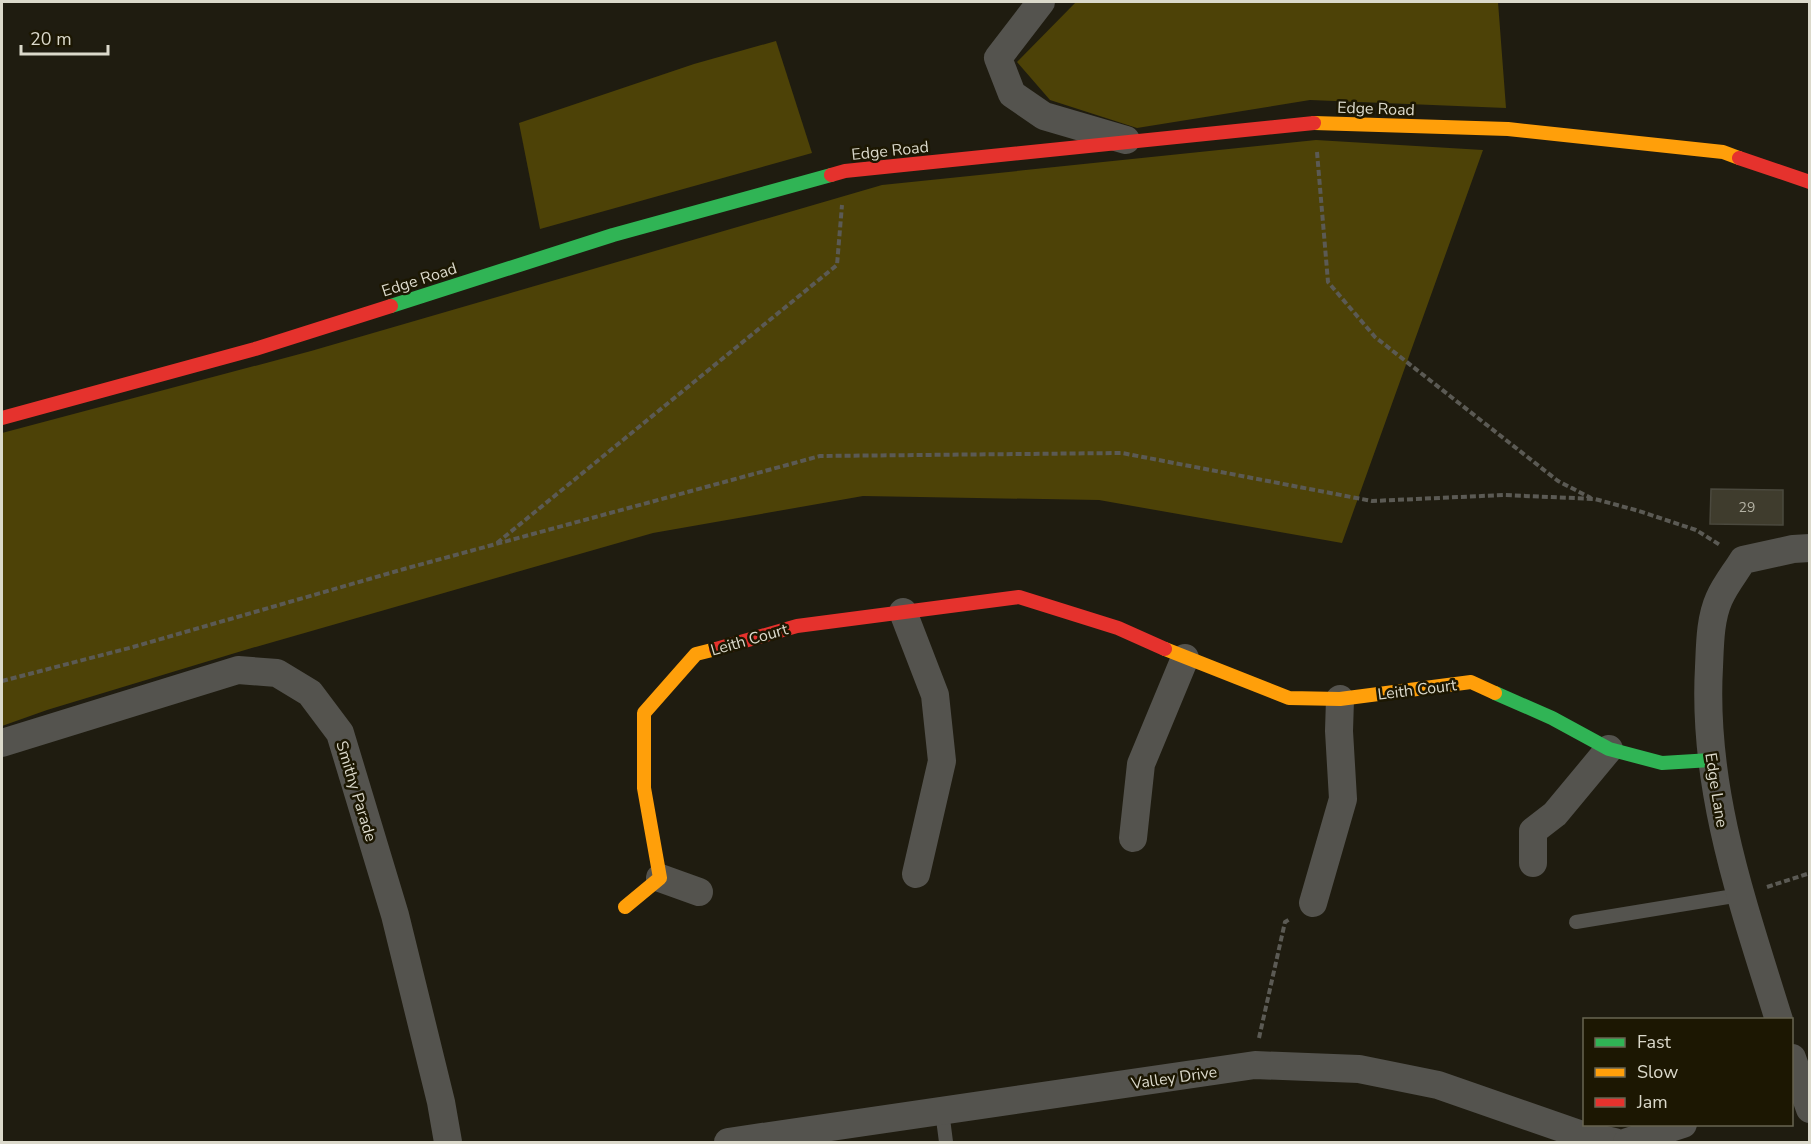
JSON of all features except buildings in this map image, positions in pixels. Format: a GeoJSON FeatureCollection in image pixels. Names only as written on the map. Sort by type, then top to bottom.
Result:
{"type":"FeatureCollection","features":[{"type":"Feature","properties":{"kind":"street"},"geometry":{"type":"LineString","coordinates":[[1041,2],[998,58],[1012,94],[1044,116],[1131,142]]}},
{"type":"Feature","properties":{"kind":"street","name":"Edge Road"},"geometry":{"type":"LineString","coordinates":[[2,418],[255,349],[613,235],[845,171],[1315,123],[1508,129],[1723,152],[1809,182]]}},
{"type":"Feature","properties":{"kind":"street"},"geometry":{"type":"LineString","coordinates":[[1743,560],[1793,549],[1809,548]]}},
{"type":"Feature","properties":{"kind":"street","name":"Edge Lane"},"geometry":{"type":"LineString","coordinates":[[1743,560],[1719,600],[1710,637],[1708,688],[1711,760],[1728,852],[1778,1018]]}},
{"type":"Feature","properties":{"kind":"street","name":"Leith Court"},"geometry":{"type":"LineString","coordinates":[[660,878],[645,788],[644,713],[696,654],[797,626],[1019,597],[1118,628],[1185,658],[1288,698],[1340,699],[1471,682],[1552,718],[1609,749],[1662,763],[1711,760]]}},
{"type":"Feature","properties":{"kind":"street"},"geometry":{"type":"LineString","coordinates":[[903,612],[935,695],[942,761],[916,874]]}},
{"type":"Feature","properties":{"kind":"street"},"geometry":{"type":"LineString","coordinates":[[1133,837],[1141,764],[1185,658]]}},
{"type":"Feature","properties":{"kind":"street","name":"Smithy Parade"},"geometry":{"type":"LineString","coordinates":[[2,742],[238,670],[277,673],[310,693],[340,733],[395,915],[441,1102],[448,1143]]}},
{"type":"Feature","properties":{"kind":"street"},"geometry":{"type":"LineString","coordinates":[[1313,903],[1343,799],[1338,731],[1340,699]]}},
{"type":"Feature","properties":{"kind":"street"},"geometry":{"type":"LineString","coordinates":[[1533,863],[1533,831],[1555,814],[1609,749]]}},
{"type":"Feature","properties":{"kind":"street"},"geometry":{"type":"LineString","coordinates":[[625,907],[660,878],[699,892]]}},
{"type":"Feature","properties":{"kind":"street","name":"Valley Drive"},"geometry":{"type":"LineString","coordinates":[[728,1143],[1255,1065],[1359,1069],[1438,1085],[1579,1134],[1614,1143]]}},
{"type":"Feature","properties":{"kind":"street"},"geometry":{"type":"LineString","coordinates":[[1793,1066],[1800,1095]]}},
{"type":"Feature","properties":{"kind":"street"},"geometry":{"type":"LineString","coordinates":[[1627,1143],[1680,1126]]}},
{"type":"Feature","properties":{"kind":"lane"},"geometry":{"type":"LineString","coordinates":[[1576,922],[1740,895]]}},
{"type":"Feature","properties":{"kind":"lane"},"geometry":{"type":"LineString","coordinates":[[942,1111],[946,1143]]}},
{"type":"Feature","properties":{"kind":"path"},"geometry":{"type":"LineString","coordinates":[[1315,123],[1328,282],[1375,337],[1558,481],[1595,499],[1696,530],[1743,560]]}},
{"type":"Feature","properties":{"kind":"path"},"geometry":{"type":"LineString","coordinates":[[495,544],[837,265],[845,171]]}},
{"type":"Feature","properties":{"kind":"path"},"geometry":{"type":"LineString","coordinates":[[2,681],[133,647],[495,544],[820,456],[1122,453],[1372,501],[1504,495],[1595,499]]}},
{"type":"Feature","properties":{"kind":"path"},"geometry":{"type":"LineString","coordinates":[[1740,895],[1809,873]]}},
{"type":"Feature","properties":{"kind":"path"},"geometry":{"type":"LineString","coordinates":[[1255,1065],[1285,922],[1313,903]]}},
{"type":"Feature","properties":{"kind":"shaded area"},"geometry":{"type":"Polygon","coordinates":[[[1076,2],[1498,2],[1506,108],[1310,100],[1137,128],[1050,100],[1017,62],[1076,2]]]}},
{"type":"Feature","properties":{"kind":"shaded area"},"geometry":{"type":"Polygon","coordinates":[[[776,41],[812,153],[540,229],[519,123],[694,64],[776,41]]]}},
{"type":"Feature","properties":{"kind":"shaded area"},"geometry":{"type":"Polygon","coordinates":[[[1316,140],[1483,150],[1342,543],[1099,500],[863,496],[653,533],[245,650],[47,710],[2,726],[2,433],[311,351],[882,185],[1316,140]]]}},
{"type":"Feature","properties":{"kind":"traffic: fast"},"geometry":{"type":"LineString","coordinates":[[391,306],[613,235],[831,175]]}},
{"type":"Feature","properties":{"kind":"traffic: fast"},"geometry":{"type":"LineString","coordinates":[[1495,693],[1552,718],[1609,749],[1662,763],[1711,760]]}},
{"type":"Feature","properties":{"kind":"traffic: slow"},"geometry":{"type":"LineString","coordinates":[[1314,123],[1508,129],[1723,152],[1739,158]]}},
{"type":"Feature","properties":{"kind":"traffic: slow"},"geometry":{"type":"LineString","coordinates":[[625,907],[660,878],[644,788],[644,713],[696,654],[716,649]]}},
{"type":"Feature","properties":{"kind":"traffic: slow"},"geometry":{"type":"LineString","coordinates":[[1165,649],[1289,698],[1340,699],[1471,682],[1495,693]]}},
{"type":"Feature","properties":{"kind":"traffic: jam"},"geometry":{"type":"LineString","coordinates":[[831,175],[845,171],[1314,123]]}},
{"type":"Feature","properties":{"kind":"traffic: jam"},"geometry":{"type":"LineString","coordinates":[[1739,158],[1810,182]]}},
{"type":"Feature","properties":{"kind":"traffic: jam"},"geometry":{"type":"LineString","coordinates":[[2,418],[255,349],[391,306]]}},
{"type":"Feature","properties":{"kind":"traffic: jam"},"geometry":{"type":"LineString","coordinates":[[716,649],[797,626],[1019,597],[1118,628],[1165,649]]}}]}
